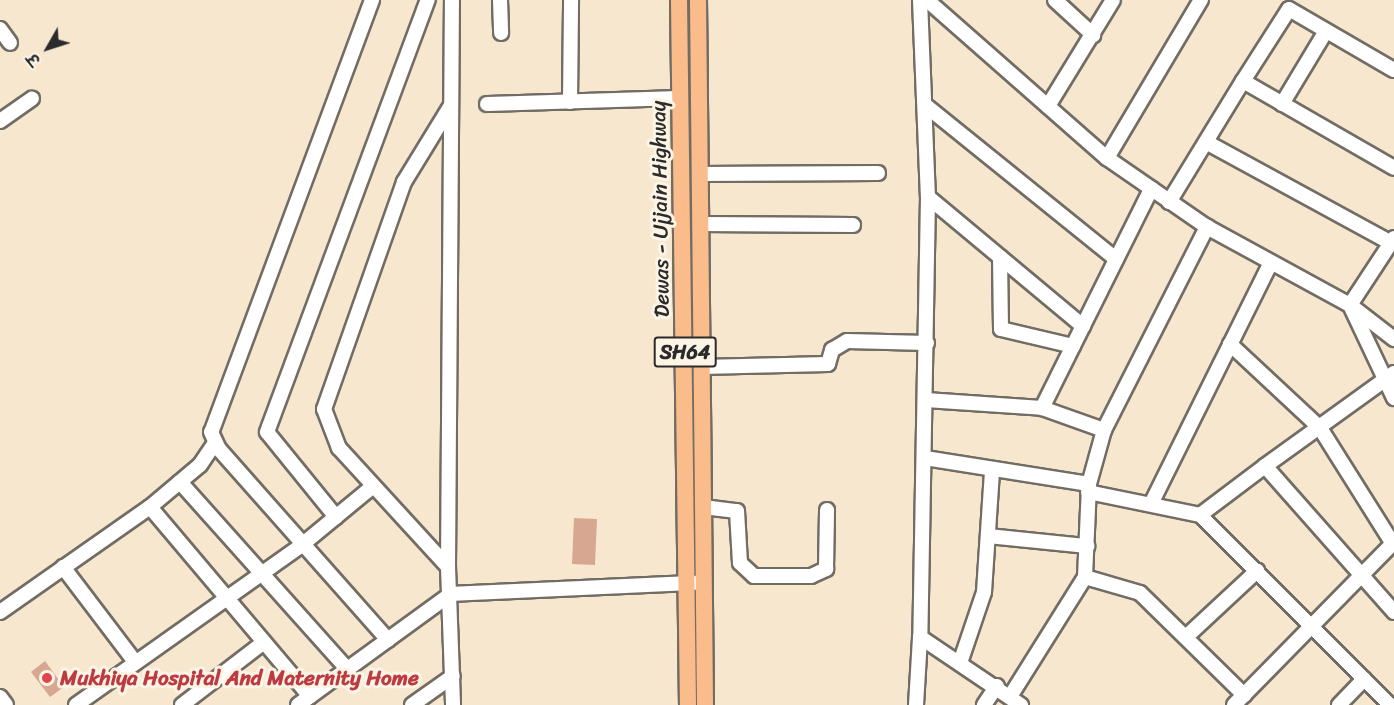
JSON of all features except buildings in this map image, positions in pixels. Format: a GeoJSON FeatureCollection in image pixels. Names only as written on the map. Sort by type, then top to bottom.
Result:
{"type":"FeatureCollection","features":[{"type":"Feature","properties":{"kind":"main road","name":"Dewas - Ujjain Highway"},"geometry":{"type":"LineString","coordinates":[[679,0],[688,705]]}},
{"type":"Feature","properties":{"kind":"main road","name":"Dewas - Ujjain Highway"},"geometry":{"type":"LineString","coordinates":[[698,0],[705,705]]}},
{"type":"Feature","properties":{"kind":"street"},"geometry":{"type":"LineString","coordinates":[[372,0],[212,428],[215,443],[388,640]]}},
{"type":"Feature","properties":{"kind":"street"},"geometry":{"type":"LineString","coordinates":[[336,517],[267,432],[428,0]]}},
{"type":"Feature","properties":{"kind":"street"},"geometry":{"type":"LineString","coordinates":[[452,0],[450,107],[454,357],[448,567],[451,594],[453,705]]}},
{"type":"Feature","properties":{"kind":"street"},"geometry":{"type":"LineString","coordinates":[[500,0],[501,33]]}},
{"type":"Feature","properties":{"kind":"street"},"geometry":{"type":"LineString","coordinates":[[570,102],[571,0]]}},
{"type":"Feature","properties":{"kind":"street"},"geometry":{"type":"LineString","coordinates":[[916,705],[925,458],[928,197],[920,0]]}},
{"type":"Feature","properties":{"kind":"street"},"geometry":{"type":"LineString","coordinates":[[927,0],[1107,158],[1208,227],[1350,305],[1394,339]]}},
{"type":"Feature","properties":{"kind":"street"},"geometry":{"type":"LineString","coordinates":[[1055,0],[1093,35]]}},
{"type":"Feature","properties":{"kind":"street"},"geometry":{"type":"LineString","coordinates":[[1048,106],[1113,0]]}},
{"type":"Feature","properties":{"kind":"street"},"geometry":{"type":"LineString","coordinates":[[1107,158],[1201,0]]}},
{"type":"Feature","properties":{"kind":"street"},"geometry":{"type":"LineString","coordinates":[[1169,202],[1243,81],[1293,5],[1326,31],[1394,70]]}},
{"type":"Feature","properties":{"kind":"street"},"geometry":{"type":"LineString","coordinates":[[0,29],[10,43]]}},
{"type":"Feature","properties":{"kind":"street"},"geometry":{"type":"LineString","coordinates":[[1282,104],[1326,31]]}},
{"type":"Feature","properties":{"kind":"street"},"geometry":{"type":"LineString","coordinates":[[1243,81],[1394,168]]}},
{"type":"Feature","properties":{"kind":"street"},"geometry":{"type":"LineString","coordinates":[[487,104],[680,98]]}},
{"type":"Feature","properties":{"kind":"street"},"geometry":{"type":"LineString","coordinates":[[0,121],[32,99]]}},
{"type":"Feature","properties":{"kind":"street"},"geometry":{"type":"LineString","coordinates":[[925,105],[1116,260]]}},
{"type":"Feature","properties":{"kind":"street"},"geometry":{"type":"LineString","coordinates":[[448,567],[373,486],[330,435],[324,409],[404,182],[450,107]]}},
{"type":"Feature","properties":{"kind":"street"},"geometry":{"type":"LineString","coordinates":[[1206,142],[1392,241],[1350,305]]}},
{"type":"Feature","properties":{"kind":"street"},"geometry":{"type":"LineString","coordinates":[[700,174],[878,173]]}},
{"type":"Feature","properties":{"kind":"street"},"geometry":{"type":"LineString","coordinates":[[1042,408],[1151,189]]}},
{"type":"Feature","properties":{"kind":"street"},"geometry":{"type":"LineString","coordinates":[[928,197],[1083,326]]}},
{"type":"Feature","properties":{"kind":"street"},"geometry":{"type":"LineString","coordinates":[[700,224],[853,225]]}},
{"type":"Feature","properties":{"kind":"street"},"geometry":{"type":"LineString","coordinates":[[920,637],[1016,700],[1085,577],[1088,488],[1104,430],[1208,227]]}},
{"type":"Feature","properties":{"kind":"street"},"geometry":{"type":"LineString","coordinates":[[1000,256],[1001,329],[1073,346]]}},
{"type":"Feature","properties":{"kind":"street"},"geometry":{"type":"LineString","coordinates":[[1151,504],[1271,262]]}},
{"type":"Feature","properties":{"kind":"street"},"geometry":{"type":"LineString","coordinates":[[1350,305],[1390,377],[1394,398]]}},
{"type":"Feature","properties":{"kind":"street"},"geometry":{"type":"LineString","coordinates":[[701,367],[828,364],[832,350],[847,341],[927,343]]}},
{"type":"Feature","properties":{"kind":"street"},"geometry":{"type":"LineString","coordinates":[[1085,577],[1140,593],[1187,636],[1239,700],[1393,543],[1320,428],[1230,344]]}},
{"type":"Feature","properties":{"kind":"street"},"geometry":{"type":"LineString","coordinates":[[1200,515],[1390,377]]}},
{"type":"Feature","properties":{"kind":"street"},"geometry":{"type":"LineString","coordinates":[[926,400],[1042,408],[1104,430]]}},
{"type":"Feature","properties":{"kind":"street"},"geometry":{"type":"LineString","coordinates":[[0,612],[150,507],[180,482],[215,443]]}},
{"type":"Feature","properties":{"kind":"street"},"geometry":{"type":"LineString","coordinates":[[925,458],[1088,488],[1200,515],[1390,705]]}},
{"type":"Feature","properties":{"kind":"street"},"geometry":{"type":"LineString","coordinates":[[1266,466],[1360,577],[1394,612]]}},
{"type":"Feature","properties":{"kind":"street"},"geometry":{"type":"LineString","coordinates":[[960,663],[984,592],[992,470]]}},
{"type":"Feature","properties":{"kind":"street"},"geometry":{"type":"LineString","coordinates":[[180,482],[264,572],[347,669]]}},
{"type":"Feature","properties":{"kind":"street"},"geometry":{"type":"LineString","coordinates":[[76,705],[303,544],[373,486]]}},
{"type":"Feature","properties":{"kind":"street"},"geometry":{"type":"LineString","coordinates":[[150,507],[310,696]]}},
{"type":"Feature","properties":{"kind":"street"},"geometry":{"type":"LineString","coordinates":[[703,507],[737,511],[740,563],[754,576],[811,576],[826,569],[827,510]]}},
{"type":"Feature","properties":{"kind":"street"},"geometry":{"type":"LineString","coordinates":[[988,536],[1087,546]]}},
{"type":"Feature","properties":{"kind":"street"},"geometry":{"type":"LineString","coordinates":[[63,567],[135,662]]}},
{"type":"Feature","properties":{"kind":"street"},"geometry":{"type":"LineString","coordinates":[[1187,636],[1257,571]]}},
{"type":"Feature","properties":{"kind":"street"},"geometry":{"type":"LineString","coordinates":[[298,705],[451,594],[705,582]]}},
{"type":"Feature","properties":{"kind":"street"},"geometry":{"type":"LineString","coordinates":[[182,705],[264,642]]}},
{"type":"Feature","properties":{"kind":"street"},"geometry":{"type":"LineString","coordinates":[[412,705],[453,676]]}},
{"type":"Feature","properties":{"kind":"street"},"geometry":{"type":"LineString","coordinates":[[1339,705],[1364,679]]}},
{"type":"Feature","properties":{"kind":"street"},"geometry":{"type":"LineString","coordinates":[[984,705],[997,686]]}},
{"type":"Feature","properties":{"kind":"street"},"geometry":{"type":"LineString","coordinates":[[0,697],[6,705]]}},
{"type":"Feature","properties":{"kind":"place","name":"Mukhiya Hospital And Maternity Home"},"geometry":{"type":"Point","coordinates":[47,678]}}]}
